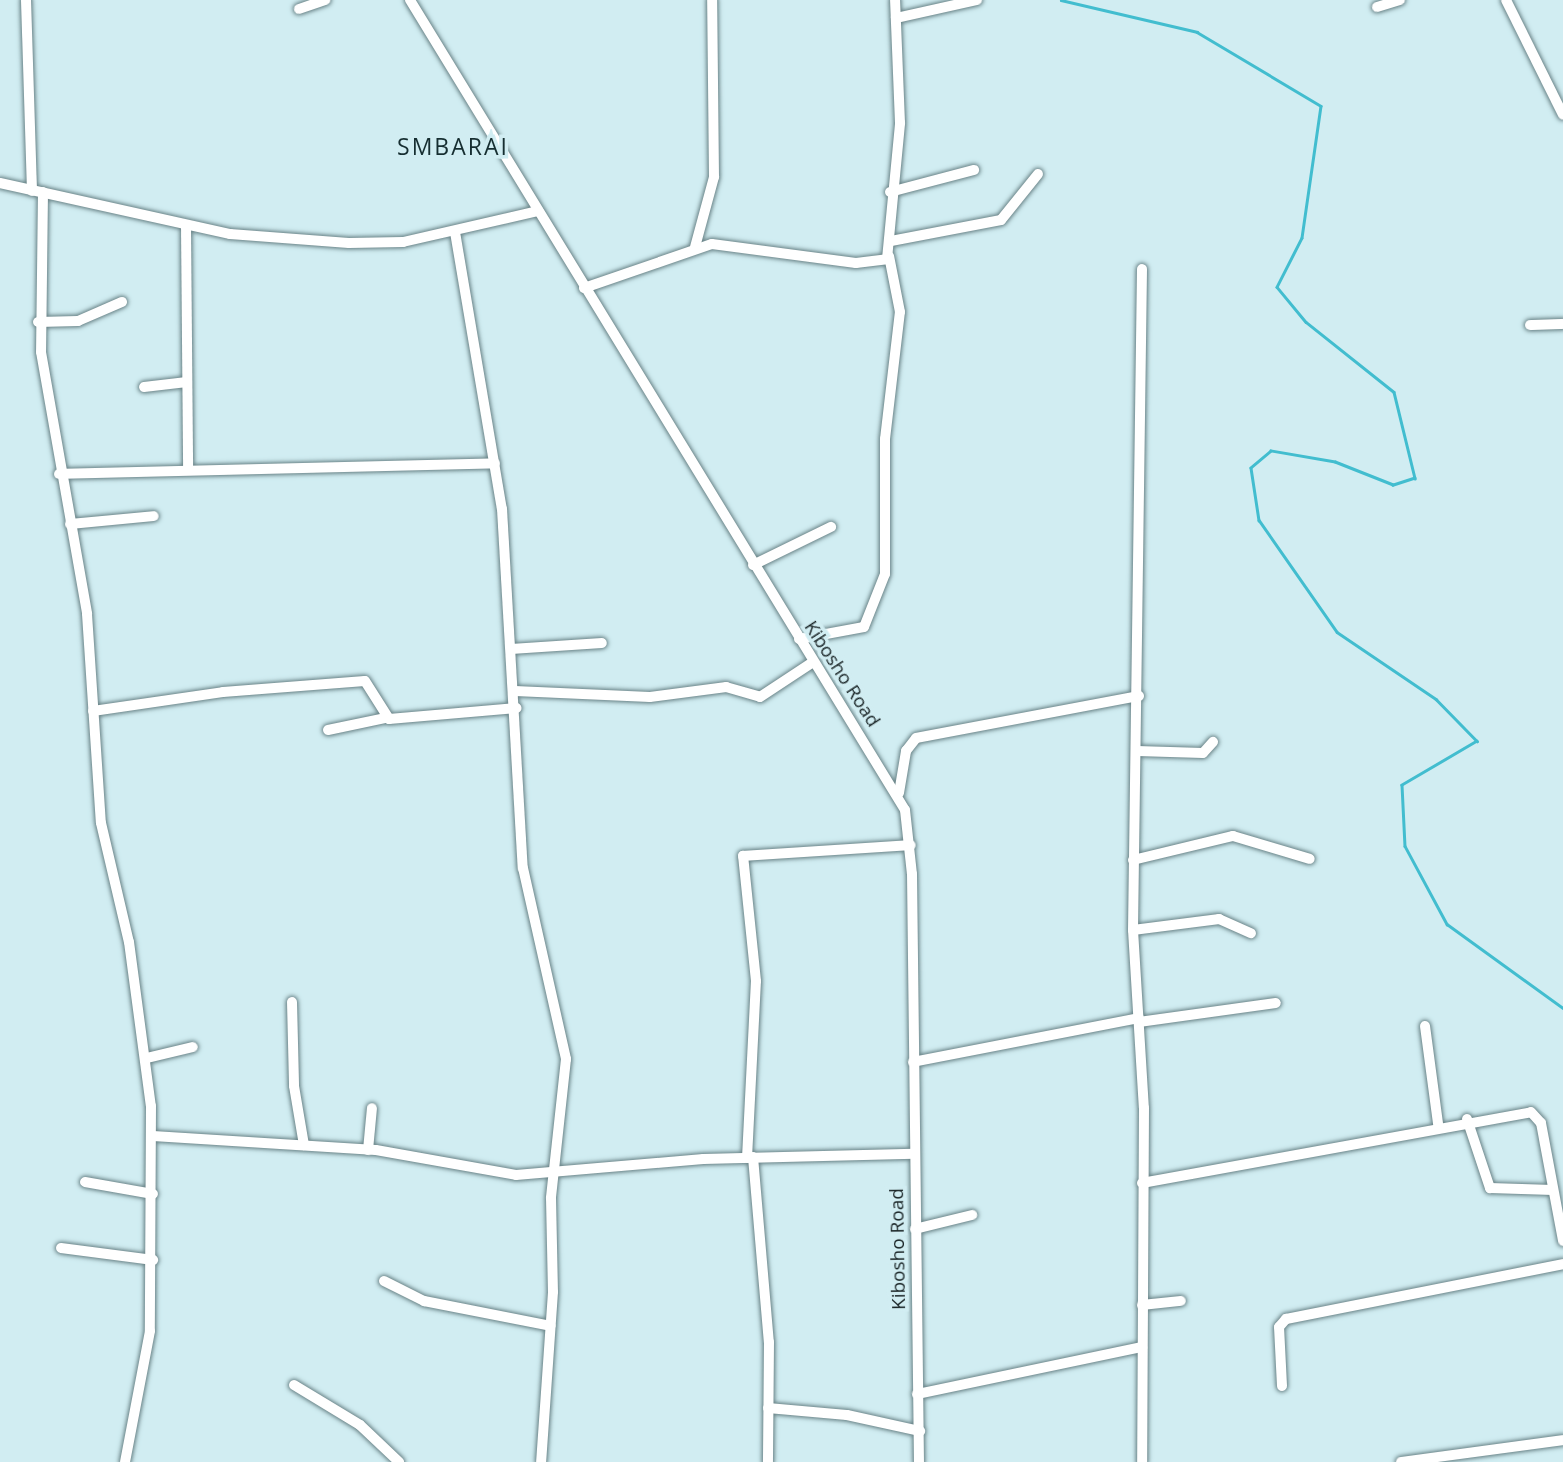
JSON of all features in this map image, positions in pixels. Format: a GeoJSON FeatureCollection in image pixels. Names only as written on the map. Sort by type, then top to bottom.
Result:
{"type":"FeatureCollection","features":[{"type":"Feature","properties":{"kind":"street"},"geometry":{"type":"LineString","coordinates":[[26,0],[38,192],[38,322],[59,474],[90,639],[101,823],[147,1058],[153,1136],[153,1260],[149,1340],[125,1462]]}},
{"type":"Feature","properties":{"kind":"street"},"geometry":{"type":"LineString","coordinates":[[299,9],[325,0]]}},
{"type":"Feature","properties":{"kind":"street","name":"Kibosho Road"},"geometry":{"type":"LineString","coordinates":[[410,0],[753,565],[899,793],[911,845],[919,1462]]}},
{"type":"Feature","properties":{"kind":"street"},"geometry":{"type":"LineString","coordinates":[[695,247],[714,177],[712,0]]}},
{"type":"Feature","properties":{"kind":"street"},"geometry":{"type":"LineString","coordinates":[[799,639],[864,627],[885,574],[885,439],[900,312],[889,256],[890,192],[900,123],[895,0]]}},
{"type":"Feature","properties":{"kind":"street"},"geometry":{"type":"LineString","coordinates":[[896,18],[978,0]]}},
{"type":"Feature","properties":{"kind":"street"},"geometry":{"type":"LineString","coordinates":[[1377,7],[1400,0]]}},
{"type":"Feature","properties":{"kind":"street"},"geometry":{"type":"LineString","coordinates":[[1506,0],[1563,115]]}},
{"type":"Feature","properties":{"kind":"street"},"geometry":{"type":"LineString","coordinates":[[890,192],[974,170]]}},
{"type":"Feature","properties":{"kind":"street"},"geometry":{"type":"LineString","coordinates":[[891,241],[1001,220],[1038,174]]}},
{"type":"Feature","properties":{"kind":"street"},"geometry":{"type":"LineString","coordinates":[[0,183],[186,226],[349,243],[455,232],[538,211]]}},
{"type":"Feature","properties":{"kind":"street"},"geometry":{"type":"LineString","coordinates":[[186,226],[188,469]]}},
{"type":"Feature","properties":{"kind":"street"},"geometry":{"type":"LineString","coordinates":[[455,232],[495,463],[517,708],[523,868],[566,1059],[553,1173],[551,1326],[541,1462]]}},
{"type":"Feature","properties":{"kind":"street"},"geometry":{"type":"LineString","coordinates":[[583,288],[695,247],[856,263],[889,256]]}},
{"type":"Feature","properties":{"kind":"street"},"geometry":{"type":"LineString","coordinates":[[1142,270],[1139,696],[1133,930],[1139,1020],[1143,1462]]}},
{"type":"Feature","properties":{"kind":"street"},"geometry":{"type":"LineString","coordinates":[[38,322],[78,321],[122,302]]}},
{"type":"Feature","properties":{"kind":"street"},"geometry":{"type":"LineString","coordinates":[[1530,325],[1563,324]]}},
{"type":"Feature","properties":{"kind":"street"},"geometry":{"type":"LineString","coordinates":[[144,387],[187,382]]}},
{"type":"Feature","properties":{"kind":"street"},"geometry":{"type":"LineString","coordinates":[[59,474],[188,469],[354,471],[495,463]]}},
{"type":"Feature","properties":{"kind":"street"},"geometry":{"type":"LineString","coordinates":[[69,524],[154,516]]}},
{"type":"Feature","properties":{"kind":"street"},"geometry":{"type":"LineString","coordinates":[[753,565],[831,527]]}},
{"type":"Feature","properties":{"kind":"street"},"geometry":{"type":"LineString","coordinates":[[511,649],[602,643]]}},
{"type":"Feature","properties":{"kind":"street"},"geometry":{"type":"LineString","coordinates":[[515,691],[650,697],[726,687],[760,697],[813,662]]}},
{"type":"Feature","properties":{"kind":"street"},"geometry":{"type":"LineString","coordinates":[[93,711],[365,681],[373,684],[385,718]]}},
{"type":"Feature","properties":{"kind":"street"},"geometry":{"type":"LineString","coordinates":[[899,793],[905,751],[916,738],[1139,696]]}},
{"type":"Feature","properties":{"kind":"street"},"geometry":{"type":"LineString","coordinates":[[328,730],[385,718],[517,708]]}},
{"type":"Feature","properties":{"kind":"street"},"geometry":{"type":"LineString","coordinates":[[1138,751],[1203,753],[1213,742]]}},
{"type":"Feature","properties":{"kind":"street"},"geometry":{"type":"LineString","coordinates":[[1133,860],[1233,836],[1310,859]]}},
{"type":"Feature","properties":{"kind":"street"},"geometry":{"type":"LineString","coordinates":[[768,1462],[769,1342],[750,1157],[756,981],[743,856],[911,845]]}},
{"type":"Feature","properties":{"kind":"street"},"geometry":{"type":"LineString","coordinates":[[1133,930],[1219,919],[1251,933]]}},
{"type":"Feature","properties":{"kind":"street"},"geometry":{"type":"LineString","coordinates":[[292,1002],[294,1086],[304,1146]]}},
{"type":"Feature","properties":{"kind":"street"},"geometry":{"type":"LineString","coordinates":[[914,1062],[1139,1020],[1276,1003]]}},
{"type":"Feature","properties":{"kind":"street"},"geometry":{"type":"LineString","coordinates":[[1425,1026],[1438,1124]]}},
{"type":"Feature","properties":{"kind":"street"},"geometry":{"type":"LineString","coordinates":[[147,1058],[193,1047]]}},
{"type":"Feature","properties":{"kind":"street"},"geometry":{"type":"LineString","coordinates":[[368,1150],[372,1108]]}},
{"type":"Feature","properties":{"kind":"street"},"geometry":{"type":"LineString","coordinates":[[1142,1183],[1438,1124],[1534,1112],[1563,1241]]}},
{"type":"Feature","properties":{"kind":"street"},"geometry":{"type":"LineString","coordinates":[[1467,1119],[1490,1188],[1553,1190]]}},
{"type":"Feature","properties":{"kind":"street"},"geometry":{"type":"LineString","coordinates":[[153,1136],[368,1150],[502,1174],[553,1173],[750,1157],[914,1154]]}},
{"type":"Feature","properties":{"kind":"street"},"geometry":{"type":"LineString","coordinates":[[85,1182],[153,1194]]}},
{"type":"Feature","properties":{"kind":"street"},"geometry":{"type":"LineString","coordinates":[[915,1228],[972,1215]]}},
{"type":"Feature","properties":{"kind":"street"},"geometry":{"type":"LineString","coordinates":[[61,1248],[153,1260]]}},
{"type":"Feature","properties":{"kind":"street"},"geometry":{"type":"LineString","coordinates":[[1282,1386],[1279,1327],[1286,1319],[1563,1264]]}},
{"type":"Feature","properties":{"kind":"street"},"geometry":{"type":"LineString","coordinates":[[384,1281],[424,1301],[551,1326]]}},
{"type":"Feature","properties":{"kind":"street"},"geometry":{"type":"LineString","coordinates":[[1142,1305],[1181,1301]]}},
{"type":"Feature","properties":{"kind":"street"},"geometry":{"type":"LineString","coordinates":[[917,1394],[1142,1347]]}},
{"type":"Feature","properties":{"kind":"street"},"geometry":{"type":"LineString","coordinates":[[294,1385],[360,1425],[399,1462]]}},
{"type":"Feature","properties":{"kind":"street"},"geometry":{"type":"LineString","coordinates":[[768,1408],[835,1413],[920,1431]]}},
{"type":"Feature","properties":{"kind":"street"},"geometry":{"type":"LineString","coordinates":[[1401,1462],[1563,1440]]}},
{"type":"Feature","properties":{"kind":"waterway"},"geometry":{"type":"LineString","coordinates":[[1061,0],[1197,32],[1321,106],[1302,238],[1277,287],[1306,322],[1394,392],[1415,478],[1393,485],[1335,462],[1271,451],[1251,468],[1259,520],[1337,632],[1436,699],[1477,741],[1402,785],[1405,846],[1447,924],[1563,1008]]}},
{"type":"Feature","properties":{"kind":"district","name":"SMBARAI"},"geometry":{"type":"Point","coordinates":[453,146]}}]}
